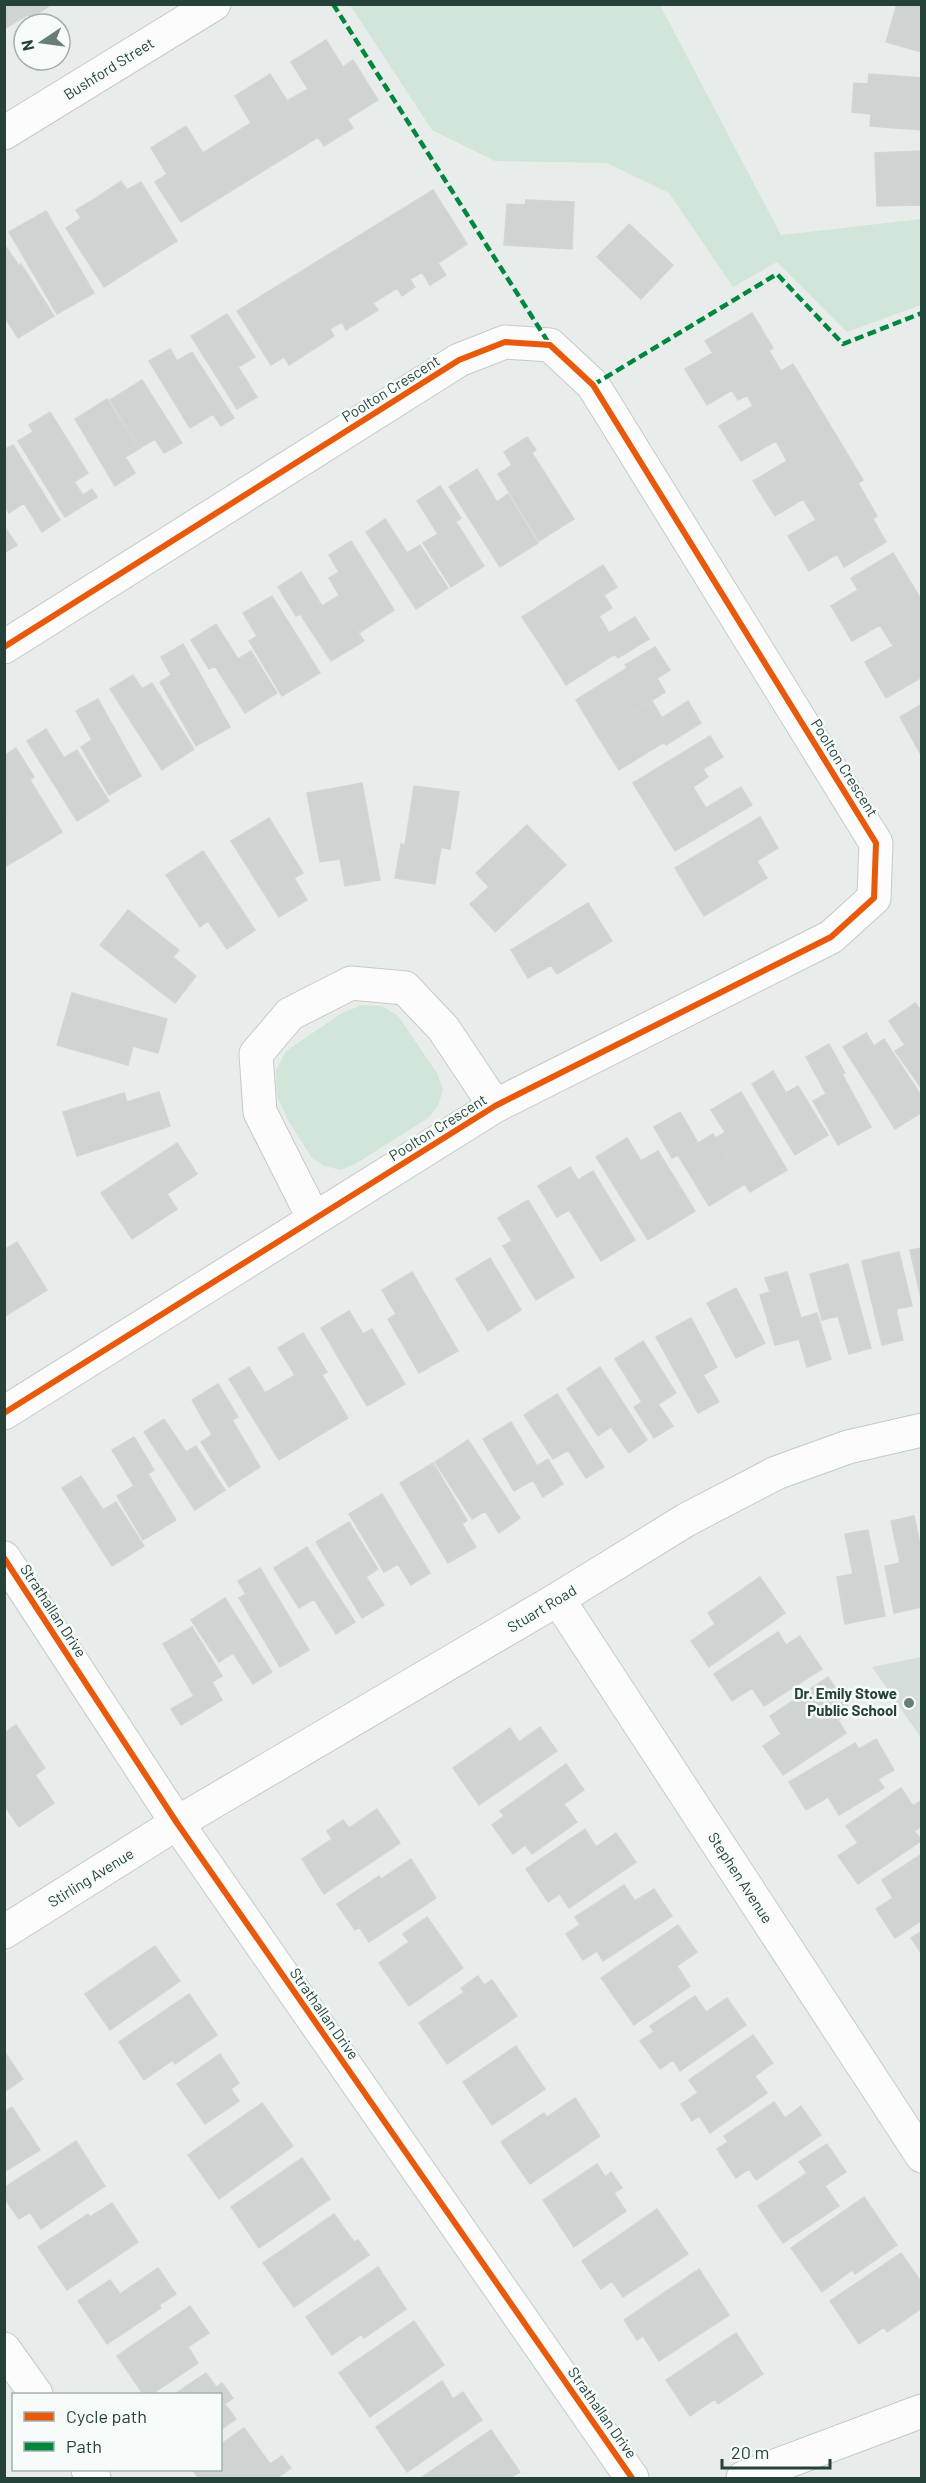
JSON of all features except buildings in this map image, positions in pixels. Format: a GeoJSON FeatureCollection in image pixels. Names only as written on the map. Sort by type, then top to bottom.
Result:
{"type":"FeatureCollection","features":[{"type":"Feature","properties":{"kind":"street","name":"Bushford Street"},"geometry":{"type":"LineString","coordinates":[[4,133],[214,4]]}},
{"type":"Feature","properties":{"kind":"street","name":"Poolton Crescent"},"geometry":{"type":"LineString","coordinates":[[4,647],[459,360],[505,342],[550,345],[593,385],[876,843],[874,898],[831,937],[495,1106],[4,1413]]}},
{"type":"Feature","properties":{"kind":"street"},"geometry":{"type":"LineString","coordinates":[[314,1219],[260,1112],[256,1054],[290,1014],[351,983],[405,988],[442,1028],[495,1106]]}},
{"type":"Feature","properties":{"kind":"street","name":"Stuart Road"},"geometry":{"type":"LineString","coordinates":[[177,1823],[558,1599],[686,1520],[776,1473],[848,1448],[921,1430]]}},
{"type":"Feature","properties":{"kind":"street","name":"Strathallan Drive"},"geometry":{"type":"LineString","coordinates":[[4,1558],[177,1823],[632,2478]]}},
{"type":"Feature","properties":{"kind":"street","name":"Stephen Avenue"},"geometry":{"type":"LineString","coordinates":[[558,1599],[921,2156]]}},
{"type":"Feature","properties":{"kind":"street","name":"Stirling Avenue"},"geometry":{"type":"LineString","coordinates":[[4,1932],[177,1823]]}},
{"type":"Feature","properties":{"kind":"street"},"geometry":{"type":"LineString","coordinates":[[4,2349],[35,2393]]}},
{"type":"Feature","properties":{"kind":"street"},"geometry":{"type":"LineString","coordinates":[[743,2478],[921,2411]]}},
{"type":"Feature","properties":{"kind":"shaded area","name":"Dr. Emily Stowe Public School"},"geometry":{"type":"Polygon","coordinates":[[[922,1657],[921,1738],[872,1667],[922,1657]]]}},
{"type":"Feature","properties":{"kind":"green space"},"geometry":{"type":"Polygon","coordinates":[[[350,5],[660,5],[781,235],[921,219],[921,305],[847,332],[777,262],[733,287],[669,193],[607,163],[495,161],[432,130],[350,5]]]}},
{"type":"Feature","properties":{"kind":"green space"},"geometry":{"type":"Polygon","coordinates":[[[362,1005],[382,1006],[398,1016],[437,1073],[443,1090],[438,1106],[428,1118],[357,1163],[341,1170],[324,1166],[312,1158],[289,1122],[277,1096],[276,1070],[286,1051],[342,1013],[362,1005]]]}},
{"type":"Feature","properties":{"kind":"marked path"},"geometry":{"type":"LineString","coordinates":[[333,4],[550,345]]}},
{"type":"Feature","properties":{"kind":"marked path"},"geometry":{"type":"LineString","coordinates":[[593,385],[777,274],[843,344],[922,313]]}},
{"type":"Feature","properties":{"kind":"cycle path"},"geometry":{"type":"LineString","coordinates":[[4,647],[459,360],[505,342],[550,345],[593,385],[876,843],[874,898],[831,937],[495,1106],[4,1413]]}},
{"type":"Feature","properties":{"kind":"cycle path"},"geometry":{"type":"LineString","coordinates":[[4,1558],[177,1823],[632,2478]]}},
{"type":"Feature","properties":{"kind":"place","name":"Dr. Emily Stowe Public School"},"geometry":{"type":"Point","coordinates":[909,1703]}}]}
